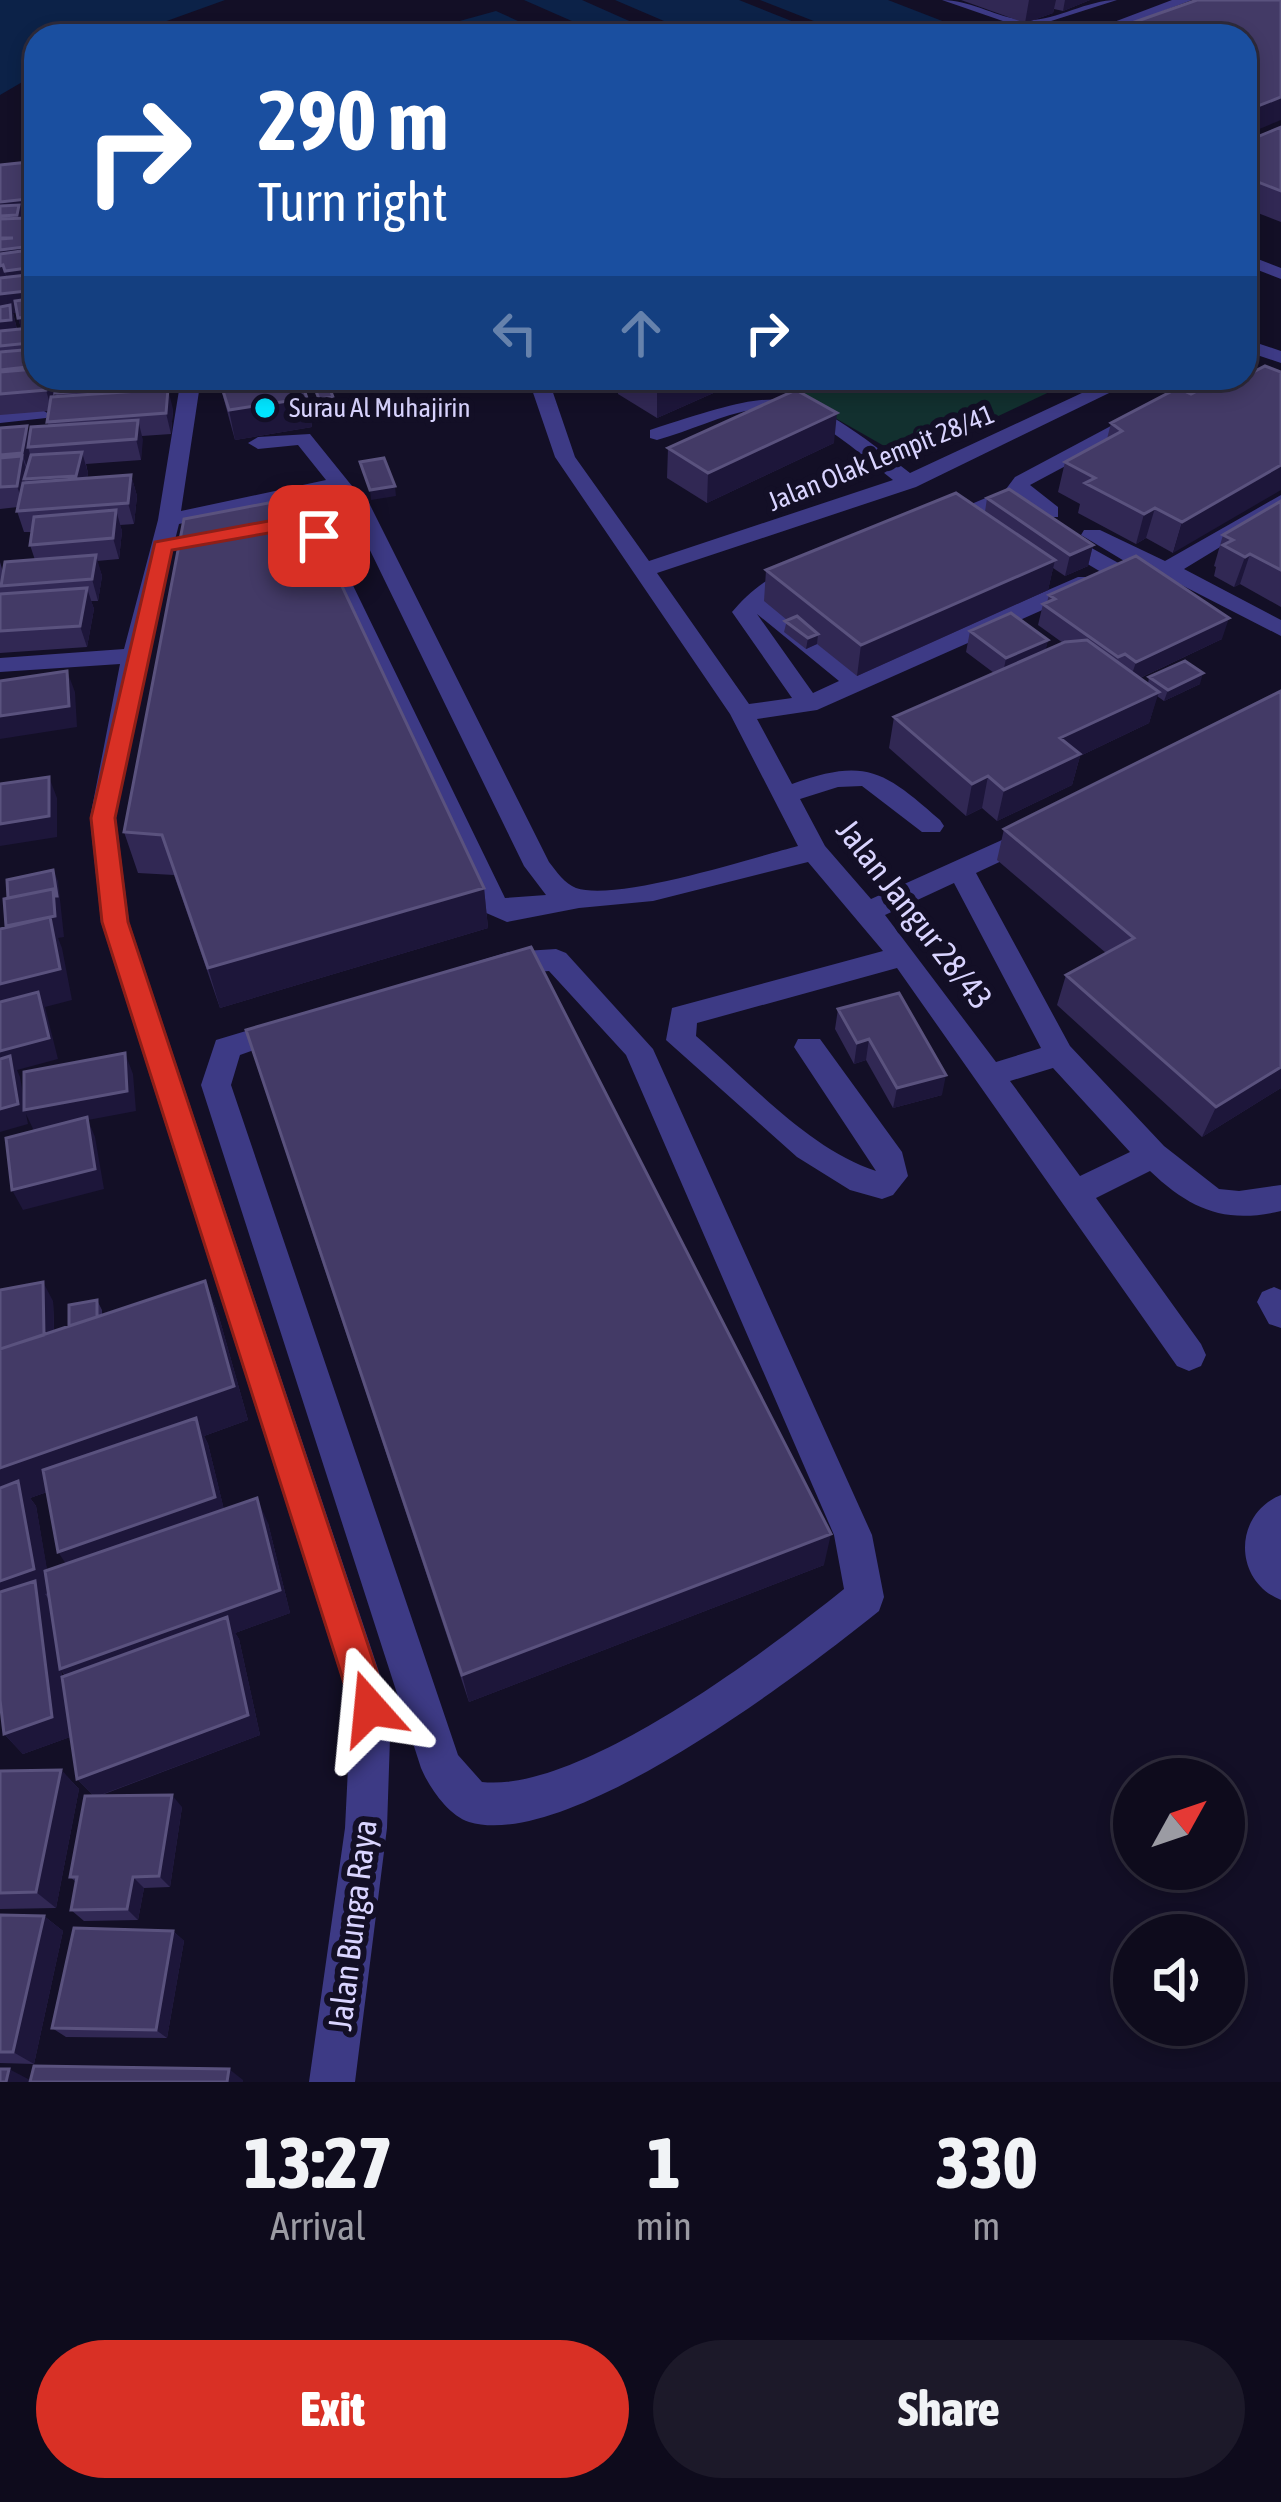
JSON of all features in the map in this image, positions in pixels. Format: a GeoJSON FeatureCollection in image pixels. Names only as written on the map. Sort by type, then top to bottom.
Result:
{"type":"FeatureCollection","features":[{"type":"Feature","properties":{"kind":"street"},"geometry":{"type":"LineString","coordinates":[[949,0],[1018,24]]}},
{"type":"Feature","properties":{"kind":"street"},"geometry":{"type":"LineString","coordinates":[[1026,24],[1075,14],[1110,0]]}},
{"type":"Feature","properties":{"kind":"street"},"geometry":{"type":"LineString","coordinates":[[1118,24],[1185,0]]}},
{"type":"Feature","properties":{"kind":"street"},"geometry":{"type":"LineString","coordinates":[[1075,14],[1102,24]]}},
{"type":"Feature","properties":{"kind":"street","name":"Jalan Bunga Raya"},"geometry":{"type":"LineString","coordinates":[[189,390],[166,533],[134,656],[103,818],[115,922],[370,1708],[366,1828],[332,2082]]}},
{"type":"Feature","properties":{"kind":"street","name":"Jalan Jangur 28/43"},"geometry":{"type":"LineString","coordinates":[[542,390],[565,457],[742,712],[790,794],[814,850],[904,956],[1189,1355]]}},
{"type":"Feature","properties":{"kind":"street","name":"Jalan Olak Lempit 28/41"},"geometry":{"type":"LineString","coordinates":[[645,570],[908,482],[1104,390]]}},
{"type":"Feature","properties":{"kind":"street"},"geometry":{"type":"LineString","coordinates":[[1193,390],[1022,481],[1017,489],[1023,498],[1144,563],[1168,569],[1281,629]]}},
{"type":"Feature","properties":{"kind":"street"},"geometry":{"type":"LineString","coordinates":[[657,434],[770,401],[791,405],[861,444],[908,482]]}},
{"type":"Feature","properties":{"kind":"street"},"geometry":{"type":"LineString","coordinates":[[0,417],[39,414]]}},
{"type":"Feature","properties":{"kind":"street"},"geometry":{"type":"LineString","coordinates":[[258,443],[303,438],[360,502],[538,866],[554,887],[575,899]]}},
{"type":"Feature","properties":{"kind":"street"},"geometry":{"type":"LineString","coordinates":[[166,533],[321,485],[342,486]]}},
{"type":"Feature","properties":{"kind":"street"},"geometry":{"type":"LineString","coordinates":[[742,712],[808,704],[1059,583],[1114,570],[995,500],[971,519],[920,529]]}},
{"type":"Feature","properties":{"kind":"street"},"geometry":{"type":"LineString","coordinates":[[1168,569],[1281,501]]}},
{"type":"Feature","properties":{"kind":"street"},"geometry":{"type":"LineString","coordinates":[[166,533],[244,531],[301,521],[319,536],[494,905],[506,912],[575,899],[611,899],[814,850]]}},
{"type":"Feature","properties":{"kind":"street"},"geometry":{"type":"LineString","coordinates":[[808,704],[745,612],[771,586],[814,570]]}},
{"type":"Feature","properties":{"kind":"street"},"geometry":{"type":"LineString","coordinates":[[754,600],[857,683]]}},
{"type":"Feature","properties":{"kind":"street"},"geometry":{"type":"LineString","coordinates":[[0,665],[134,656]]}},
{"type":"Feature","properties":{"kind":"street"},"geometry":{"type":"LineString","coordinates":[[790,794],[858,772],[875,778],[931,826]]}},
{"type":"Feature","properties":{"kind":"street"},"geometry":{"type":"LineString","coordinates":[[869,911],[962,873],[1067,819]]}},
{"type":"Feature","properties":{"kind":"street"},"geometry":{"type":"LineString","coordinates":[[962,873],[1059,1054],[1153,1155],[1200,1198],[1238,1209],[1281,1198]]}},
{"type":"Feature","properties":{"kind":"street"},"geometry":{"type":"LineString","coordinates":[[681,1040],[682,1016],[904,956]]}},
{"type":"Feature","properties":{"kind":"street"},"geometry":{"type":"LineString","coordinates":[[556,960],[638,1049],[854,1535],[865,1597],[801,1651],[626,1757],[514,1805],[472,1802],[442,1768],[216,1085],[227,1048],[508,963],[556,960]]}},
{"type":"Feature","properties":{"kind":"street"},"geometry":{"type":"LineString","coordinates":[[681,1040],[832,1166],[866,1186],[882,1186],[892,1176],[891,1161],[809,1047]]}},
{"type":"Feature","properties":{"kind":"street"},"geometry":{"type":"LineString","coordinates":[[638,1049],[681,1040]]}},
{"type":"Feature","properties":{"kind":"street"},"geometry":{"type":"LineString","coordinates":[[992,1076],[1059,1054]]}},
{"type":"Feature","properties":{"kind":"street"},"geometry":{"type":"LineString","coordinates":[[1076,1193],[1153,1155]]}},
{"type":"Feature","properties":{"kind":"street"},"geometry":{"type":"LineString","coordinates":[[1281,1514],[1262,1534],[1262,1550],[1281,1581]]}},
{"type":"Feature","properties":{"kind":"green space"},"geometry":{"type":"Polygon","coordinates":[[[786,390],[1054,390],[907,459],[786,390]]]}},
{"type":"Feature","properties":{"kind":"water"},"geometry":{"type":"Polygon","coordinates":[[[0,0],[225,0],[158,24],[24,24],[24,81],[0,95],[0,0]]]}},
{"type":"Feature","properties":{"kind":"water"},"geometry":{"type":"Polygon","coordinates":[[[524,0],[582,0],[636,24],[579,24],[524,0]]]}},
{"type":"Feature","properties":{"kind":"water"},"geometry":{"type":"Polygon","coordinates":[[[615,0],[739,0],[799,24],[671,24],[615,0]]]}},
{"type":"Feature","properties":{"kind":"water"},"geometry":{"type":"Polygon","coordinates":[[[760,0],[888,0],[950,24],[821,24],[760,0]]]}},
{"type":"Feature","properties":{"kind":"water"},"geometry":{"type":"Polygon","coordinates":[[[496,11],[525,24],[449,24],[496,11]]]}},
{"type":"Feature","properties":{"kind":"building"},"geometry":{"type":"Polygon","coordinates":[[[1197,0],[1281,0],[1281,97],[1257,106],[1257,24],[1129,24],[1197,0]]]}},
{"type":"Feature","properties":{"kind":"building"},"geometry":{"type":"Polygon","coordinates":[[[1281,127],[1281,191],[1257,182],[1257,137],[1281,127]]]}},
{"type":"Feature","properties":{"kind":"building"},"geometry":{"type":"Polygon","coordinates":[[[24,163],[24,199],[0,202],[0,165],[24,163]]]}},
{"type":"Feature","properties":{"kind":"building"},"geometry":{"type":"Polygon","coordinates":[[[19,205],[17,215],[0,216],[0,206],[19,205]]]}},
{"type":"Feature","properties":{"kind":"building"},"geometry":{"type":"Polygon","coordinates":[[[24,218],[24,247],[0,250],[0,239],[13,238],[0,238],[0,219],[24,218]]]}},
{"type":"Feature","properties":{"kind":"building"},"geometry":{"type":"Polygon","coordinates":[[[24,251],[24,268],[5,271],[0,254],[24,251]]]}},
{"type":"Feature","properties":{"kind":"building"},"geometry":{"type":"Polygon","coordinates":[[[24,275],[24,291],[0,294],[0,278],[24,275]]]}},
{"type":"Feature","properties":{"kind":"building"},"geometry":{"type":"Polygon","coordinates":[[[24,300],[24,317],[18,318],[15,301],[24,300]]]}},
{"type":"Feature","properties":{"kind":"building"},"geometry":{"type":"Polygon","coordinates":[[[10,305],[11,320],[0,321],[0,307],[10,305]]]}},
{"type":"Feature","properties":{"kind":"building"},"geometry":{"type":"Polygon","coordinates":[[[24,329],[24,344],[0,346],[0,331],[24,329]]]}},
{"type":"Feature","properties":{"kind":"building"},"geometry":{"type":"Polygon","coordinates":[[[24,350],[24,367],[0,370],[0,352],[24,350]]]}},
{"type":"Feature","properties":{"kind":"building"},"geometry":{"type":"Polygon","coordinates":[[[1265,366],[1281,372],[1281,465],[1182,522],[1155,508],[1144,514],[1085,483],[1095,478],[1065,462],[1122,431],[1111,423],[1174,390],[1191,394],[1257,390],[1257,370],[1265,366]]]}},
{"type":"Feature","properties":{"kind":"building"},"geometry":{"type":"Polygon","coordinates":[[[24,370],[24,390],[46,390],[0,394],[0,372],[24,370]]]}},
{"type":"Feature","properties":{"kind":"building"},"geometry":{"type":"Polygon","coordinates":[[[168,390],[166,413],[47,422],[51,397],[168,390]]]}},
{"type":"Feature","properties":{"kind":"building"},"geometry":{"type":"Polygon","coordinates":[[[223,390],[304,390],[307,398],[229,410],[223,390]]]}},
{"type":"Feature","properties":{"kind":"building"},"geometry":{"type":"Polygon","coordinates":[[[316,390],[330,390],[333,397],[319,399],[316,390]]]}},
{"type":"Feature","properties":{"kind":"building"},"geometry":{"type":"Polygon","coordinates":[[[796,390],[837,413],[708,473],[668,448],[796,390]]]}},
{"type":"Feature","properties":{"kind":"building"},"geometry":{"type":"Polygon","coordinates":[[[138,420],[136,439],[28,447],[31,427],[138,420]]]}},
{"type":"Feature","properties":{"kind":"building"},"geometry":{"type":"Polygon","coordinates":[[[27,426],[22,453],[0,455],[0,428],[27,426]]]}},
{"type":"Feature","properties":{"kind":"building"},"geometry":{"type":"Polygon","coordinates":[[[82,452],[76,476],[24,479],[31,455],[82,452]]]}},
{"type":"Feature","properties":{"kind":"building"},"geometry":{"type":"Polygon","coordinates":[[[22,456],[17,486],[0,487],[0,458],[22,456]]]}},
{"type":"Feature","properties":{"kind":"building"},"geometry":{"type":"Polygon","coordinates":[[[384,458],[395,486],[370,490],[360,462],[384,458]]]}},
{"type":"Feature","properties":{"kind":"building"},"geometry":{"type":"Polygon","coordinates":[[[131,475],[128,503],[17,511],[23,483],[131,475]]]}},
{"type":"Feature","properties":{"kind":"building"},"geometry":{"type":"Polygon","coordinates":[[[1009,489],[1093,545],[1070,555],[987,498],[1009,489]]]}},
{"type":"Feature","properties":{"kind":"building"},"geometry":{"type":"Polygon","coordinates":[[[956,493],[1055,560],[861,645],[766,570],[956,493]]]}},
{"type":"Feature","properties":{"kind":"building"},"geometry":{"type":"Polygon","coordinates":[[[300,497],[484,888],[208,968],[162,835],[124,832],[184,519],[300,497]]]}},
{"type":"Feature","properties":{"kind":"building"},"geometry":{"type":"Polygon","coordinates":[[[1281,501],[1281,570],[1223,545],[1233,540],[1223,535],[1281,501]]]}},
{"type":"Feature","properties":{"kind":"building"},"geometry":{"type":"Polygon","coordinates":[[[116,510],[113,538],[30,545],[34,517],[116,510]]]}},
{"type":"Feature","properties":{"kind":"building"},"geometry":{"type":"Polygon","coordinates":[[[96,555],[92,579],[1,586],[5,562],[96,555]]]}},
{"type":"Feature","properties":{"kind":"building"},"geometry":{"type":"Polygon","coordinates":[[[1136,556],[1229,618],[1136,662],[1125,654],[1118,657],[1043,604],[1055,599],[1049,595],[1136,556]]]}},
{"type":"Feature","properties":{"kind":"building"},"geometry":{"type":"Polygon","coordinates":[[[87,588],[80,626],[0,631],[0,594],[87,588]]]}},
{"type":"Feature","properties":{"kind":"building"},"geometry":{"type":"Polygon","coordinates":[[[1011,613],[1048,640],[1006,658],[970,631],[1011,613]]]}},
{"type":"Feature","properties":{"kind":"building"},"geometry":{"type":"Polygon","coordinates":[[[797,616],[818,634],[808,638],[785,621],[797,616]]]}},
{"type":"Feature","properties":{"kind":"building"},"geometry":{"type":"Polygon","coordinates":[[[1087,640],[1159,692],[1060,738],[1080,754],[1004,790],[988,776],[972,784],[894,717],[1065,642],[1087,640]]]}},
{"type":"Feature","properties":{"kind":"building"},"geometry":{"type":"Polygon","coordinates":[[[1185,661],[1203,673],[1168,690],[1149,677],[1185,661]]]}},
{"type":"Feature","properties":{"kind":"building"},"geometry":{"type":"Polygon","coordinates":[[[67,671],[69,706],[0,716],[0,681],[67,671]]]}},
{"type":"Feature","properties":{"kind":"building"},"geometry":{"type":"Polygon","coordinates":[[[1281,691],[1281,1067],[1216,1107],[1066,975],[1134,938],[1004,829],[1281,691]]]}},
{"type":"Feature","properties":{"kind":"building"},"geometry":{"type":"Polygon","coordinates":[[[49,777],[49,816],[0,824],[0,784],[49,777]]]}},
{"type":"Feature","properties":{"kind":"building"},"geometry":{"type":"Polygon","coordinates":[[[53,870],[57,896],[53,889],[8,898],[7,880],[53,870]]]}},
{"type":"Feature","properties":{"kind":"building"},"geometry":{"type":"Polygon","coordinates":[[[53,889],[55,916],[6,926],[4,899],[53,889]]]}},
{"type":"Feature","properties":{"kind":"building"},"geometry":{"type":"Polygon","coordinates":[[[50,917],[60,969],[0,984],[0,929],[50,917]]]}},
{"type":"Feature","properties":{"kind":"building"},"geometry":{"type":"Polygon","coordinates":[[[531,947],[831,1534],[462,1675],[246,1030],[531,947]]]}},
{"type":"Feature","properties":{"kind":"building"},"geometry":{"type":"Polygon","coordinates":[[[38,992],[49,1038],[0,1051],[0,1002],[38,992]]]}},
{"type":"Feature","properties":{"kind":"building"},"geometry":{"type":"Polygon","coordinates":[[[899,993],[946,1075],[897,1088],[869,1039],[857,1043],[838,1009],[899,993]]]}},
{"type":"Feature","properties":{"kind":"building"},"geometry":{"type":"Polygon","coordinates":[[[125,1053],[127,1091],[24,1110],[24,1072],[125,1053]]]}},
{"type":"Feature","properties":{"kind":"building"},"geometry":{"type":"Polygon","coordinates":[[[10,1056],[18,1104],[0,1109],[0,1059],[10,1056]]]}},
{"type":"Feature","properties":{"kind":"building"},"geometry":{"type":"Polygon","coordinates":[[[87,1117],[95,1169],[12,1190],[6,1138],[87,1117]]]}},
{"type":"Feature","properties":{"kind":"building"},"geometry":{"type":"Polygon","coordinates":[[[205,1281],[234,1386],[0,1468],[0,1349],[205,1281]]]}},
{"type":"Feature","properties":{"kind":"building"},"geometry":{"type":"Polygon","coordinates":[[[43,1282],[44,1335],[0,1349],[0,1290],[43,1282]]]}},
{"type":"Feature","properties":{"kind":"building"},"geometry":{"type":"Polygon","coordinates":[[[97,1300],[97,1317],[69,1326],[69,1305],[97,1300]]]}},
{"type":"Feature","properties":{"kind":"building"},"geometry":{"type":"Polygon","coordinates":[[[196,1418],[215,1497],[58,1552],[43,1470],[196,1418]]]}},
{"type":"Feature","properties":{"kind":"building"},"geometry":{"type":"Polygon","coordinates":[[[18,1481],[34,1569],[0,1581],[0,1488],[18,1481]]]}},
{"type":"Feature","properties":{"kind":"building"},"geometry":{"type":"Polygon","coordinates":[[[257,1498],[280,1590],[60,1669],[45,1571],[257,1498]]]}},
{"type":"Feature","properties":{"kind":"building"},"geometry":{"type":"Polygon","coordinates":[[[35,1581],[52,1717],[4,1734],[0,1592],[35,1581]]]}},
{"type":"Feature","properties":{"kind":"building"},"geometry":{"type":"Polygon","coordinates":[[[227,1617],[248,1715],[77,1779],[62,1677],[227,1617]]]}},
{"type":"Feature","properties":{"kind":"building"},"geometry":{"type":"Polygon","coordinates":[[[61,1770],[36,1892],[0,1893],[0,1771],[61,1770]]]}},
{"type":"Feature","properties":{"kind":"building"},"geometry":{"type":"Polygon","coordinates":[[[172,1795],[159,1876],[133,1877],[127,1909],[71,1910],[77,1877],[70,1877],[85,1796],[172,1795]]]}},
{"type":"Feature","properties":{"kind":"building"},"geometry":{"type":"Polygon","coordinates":[[[0,1915],[44,1916],[13,2052],[0,2052],[0,1915]]]}},
{"type":"Feature","properties":{"kind":"building"},"geometry":{"type":"Polygon","coordinates":[[[74,1928],[173,1931],[156,2030],[52,2028],[74,1928]]]}},
{"type":"Feature","properties":{"kind":"building"},"geometry":{"type":"Polygon","coordinates":[[[34,2066],[229,2069],[227,2082],[30,2082],[34,2066]]]}},
{"type":"Feature","properties":{"kind":"building"},"geometry":{"type":"Polygon","coordinates":[[[0,2069],[9,2069],[6,2082],[0,2082],[0,2069]]]}},
{"type":"Feature","properties":{"kind":"place","name":"Surau Al Muhajirin"},"geometry":{"type":"Point","coordinates":[265,408]}},
{"type":"Feature","properties":{"kind":"route"},"geometry":{"type":"LineString","coordinates":[[319,536],[301,521],[163,546],[134,656],[103,818],[115,922],[370,1708]]}}]}
